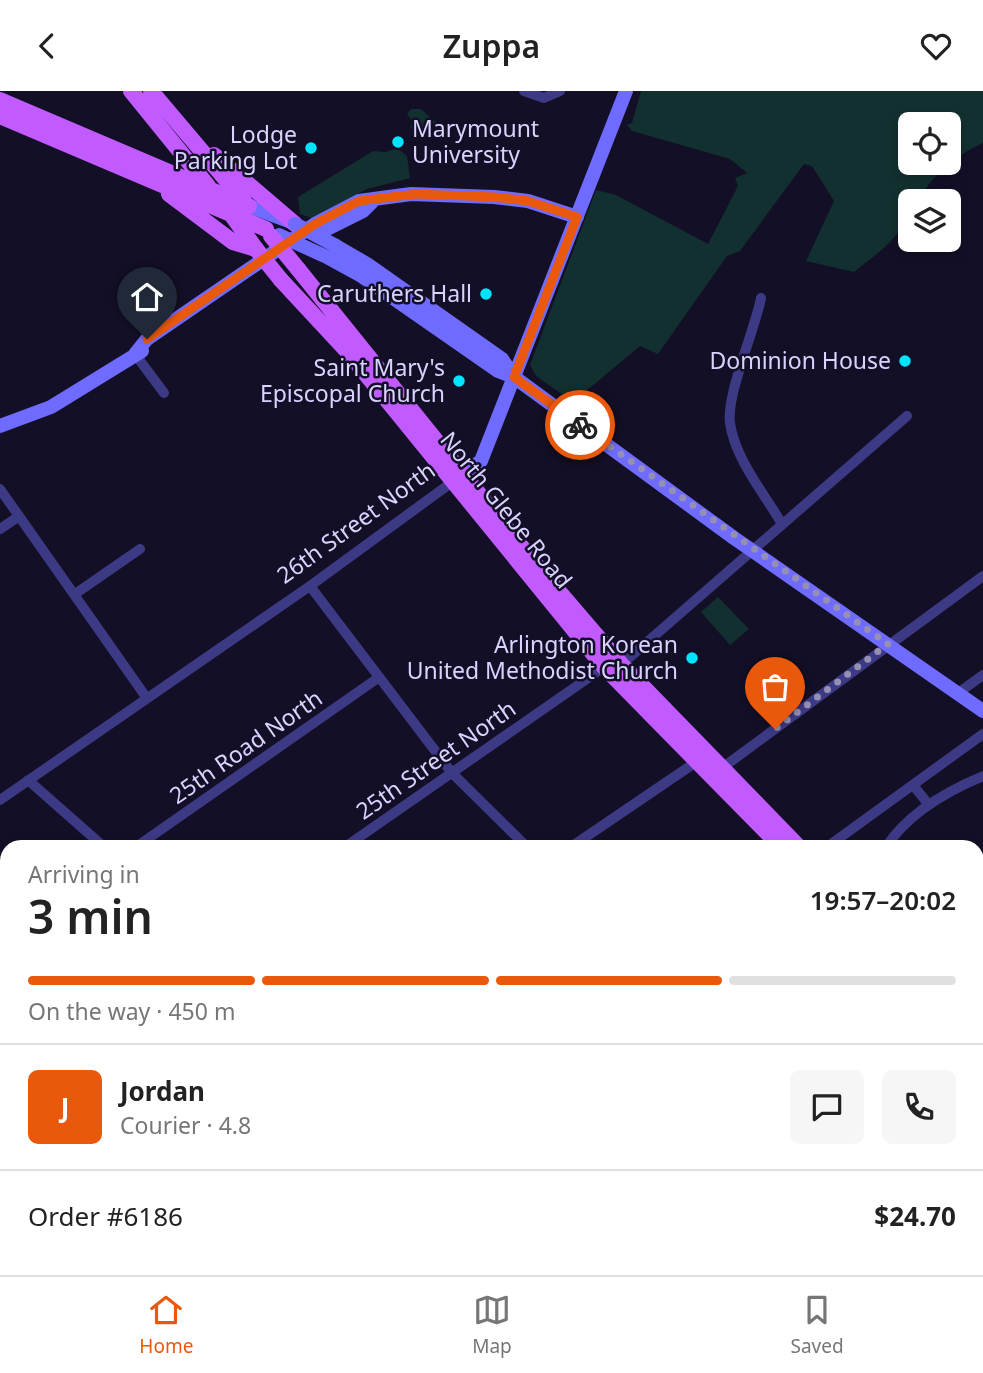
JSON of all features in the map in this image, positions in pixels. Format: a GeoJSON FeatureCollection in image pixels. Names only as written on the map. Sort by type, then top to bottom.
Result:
{"type":"FeatureCollection","features":[{"type":"Feature","properties":{"kind":"main road","name":"North Glebe Road"},"geometry":{"type":"LineString","coordinates":[[131,91],[231,213],[281,280],[347,351],[775,840]]}},
{"type":"Feature","properties":{"kind":"main road","name":"North Glebe Road"},"geometry":{"type":"LineString","coordinates":[[151,91],[272,234],[604,667],[702,758],[722,768],[792,840]]}},
{"type":"Feature","properties":{"kind":"main road"},"geometry":{"type":"LineString","coordinates":[[0,100],[249,206]]}},
{"type":"Feature","properties":{"kind":"main road"},"geometry":{"type":"LineString","coordinates":[[0,116],[231,213],[272,234]]}},
{"type":"Feature","properties":{"kind":"main road"},"geometry":{"type":"LineString","coordinates":[[189,139],[209,152],[295,224]]}},
{"type":"Feature","properties":{"kind":"main road"},"geometry":{"type":"LineString","coordinates":[[161,183],[172,197],[233,242],[256,249]]}},
{"type":"Feature","properties":{"kind":"street"},"geometry":{"type":"LineString","coordinates":[[524,91],[544,98],[560,91]]}},
{"type":"Feature","properties":{"kind":"street","name":"26th Street North"},"geometry":{"type":"LineString","coordinates":[[0,800],[310,586],[481,461],[626,91]]}},
{"type":"Feature","properties":{"kind":"street"},"geometry":{"type":"LineString","coordinates":[[0,426],[51,407],[152,346],[324,230],[363,211],[372,202],[411,194],[494,197],[528,201],[577,217]]}},
{"type":"Feature","properties":{"kind":"street"},"geometry":{"type":"LineString","coordinates":[[249,206],[295,224],[332,252]]}},
{"type":"Feature","properties":{"kind":"street"},"geometry":{"type":"LineString","coordinates":[[272,234],[367,264],[502,359],[514,377],[752,550],[983,711]]}},
{"type":"Feature","properties":{"kind":"street"},"geometry":{"type":"LineString","coordinates":[[761,298],[736,385],[729,421],[743,460],[782,524]]}},
{"type":"Feature","properties":{"kind":"street"},"geometry":{"type":"LineString","coordinates":[[135,354],[164,393]]}},
{"type":"Feature","properties":{"kind":"street"},"geometry":{"type":"LineString","coordinates":[[621,664],[906,416]]}},
{"type":"Feature","properties":{"kind":"street"},"geometry":{"type":"LineString","coordinates":[[0,489],[146,697]]}},
{"type":"Feature","properties":{"kind":"street"},"geometry":{"type":"LineString","coordinates":[[0,529],[18,517]]}},
{"type":"Feature","properties":{"kind":"street"},"geometry":{"type":"LineString","coordinates":[[75,594],[140,549]]}},
{"type":"Feature","properties":{"kind":"street"},"geometry":{"type":"LineString","coordinates":[[722,768],[983,576]]}},
{"type":"Feature","properties":{"kind":"street"},"geometry":{"type":"LineString","coordinates":[[310,586],[452,773],[520,840]]}},
{"type":"Feature","properties":{"kind":"street","name":"25th Street North"},"geometry":{"type":"LineString","coordinates":[[355,840],[604,667],[621,664]]}},
{"type":"Feature","properties":{"kind":"street"},"geometry":{"type":"LineString","coordinates":[[958,693],[983,675]]}},
{"type":"Feature","properties":{"kind":"street","name":"25th Road North"},"geometry":{"type":"LineString","coordinates":[[146,840],[379,678]]}},
{"type":"Feature","properties":{"kind":"street"},"geometry":{"type":"LineString","coordinates":[[837,840],[983,734]]}},
{"type":"Feature","properties":{"kind":"street"},"geometry":{"type":"LineString","coordinates":[[581,840],[702,758]]}},
{"type":"Feature","properties":{"kind":"street"},"geometry":{"type":"LineString","coordinates":[[892,840],[909,821],[951,789],[983,776]]}},
{"type":"Feature","properties":{"kind":"street"},"geometry":{"type":"LineString","coordinates":[[28,781],[96,840]]}},
{"type":"Feature","properties":{"kind":"street"},"geometry":{"type":"LineString","coordinates":[[913,785],[929,805]]}},
{"type":"Feature","properties":{"kind":"green space"},"geometry":{"type":"Polygon","coordinates":[[[641,91],[983,91],[983,143],[961,155],[961,112],[898,112],[898,175],[937,175],[926,189],[898,189],[898,233],[854,272],[806,261],[834,201],[812,166],[804,164],[740,251],[727,256],[658,354],[640,346],[573,402],[536,376],[530,365],[596,190],[616,195],[708,244],[738,186],[735,178],[747,173],[730,159],[632,131],[627,125],[632,123],[641,91]]]}},
{"type":"Feature","properties":{"kind":"green space"},"geometry":{"type":"Polygon","coordinates":[[[411,109],[421,109],[438,124],[427,135],[419,135],[410,128],[413,122],[407,114],[411,109]]]}},
{"type":"Feature","properties":{"kind":"green space"},"geometry":{"type":"Polygon","coordinates":[[[397,148],[407,156],[410,178],[367,189],[312,218],[300,214],[298,197],[373,151],[386,152],[397,148]]]}},
{"type":"Feature","properties":{"kind":"green space"},"geometry":{"type":"Polygon","coordinates":[[[718,597],[749,629],[730,645],[701,612],[718,597]]]}},
{"type":"Feature","properties":{"kind":"way so far"},"geometry":{"type":"LineString","coordinates":[[580,425],[734,538],[888,644],[775,729]]}},
{"type":"Feature","properties":{"kind":"place","name":"Marymount University"},"geometry":{"type":"Point","coordinates":[398,142]}},
{"type":"Feature","properties":{"kind":"place","name":"Lodge Parking Lot"},"geometry":{"type":"Point","coordinates":[311,148]}},
{"type":"Feature","properties":{"kind":"place","name":"Caruthers Hall"},"geometry":{"type":"Point","coordinates":[486,294]}},
{"type":"Feature","properties":{"kind":"place","name":"Dominion House"},"geometry":{"type":"Point","coordinates":[905,361]}},
{"type":"Feature","properties":{"kind":"place","name":"Saint Mary's Episcopal Church"},"geometry":{"type":"Point","coordinates":[459,381]}},
{"type":"Feature","properties":{"kind":"place","name":"Arlington Korean United Methodist Church"},"geometry":{"type":"Point","coordinates":[692,658]}},
{"type":"Feature","properties":{"kind":"route"},"geometry":{"type":"LineString","coordinates":[[147,339],[315,224],[359,201],[372,202],[416,194],[528,201],[577,217],[514,377],[580,425]]}}]}
